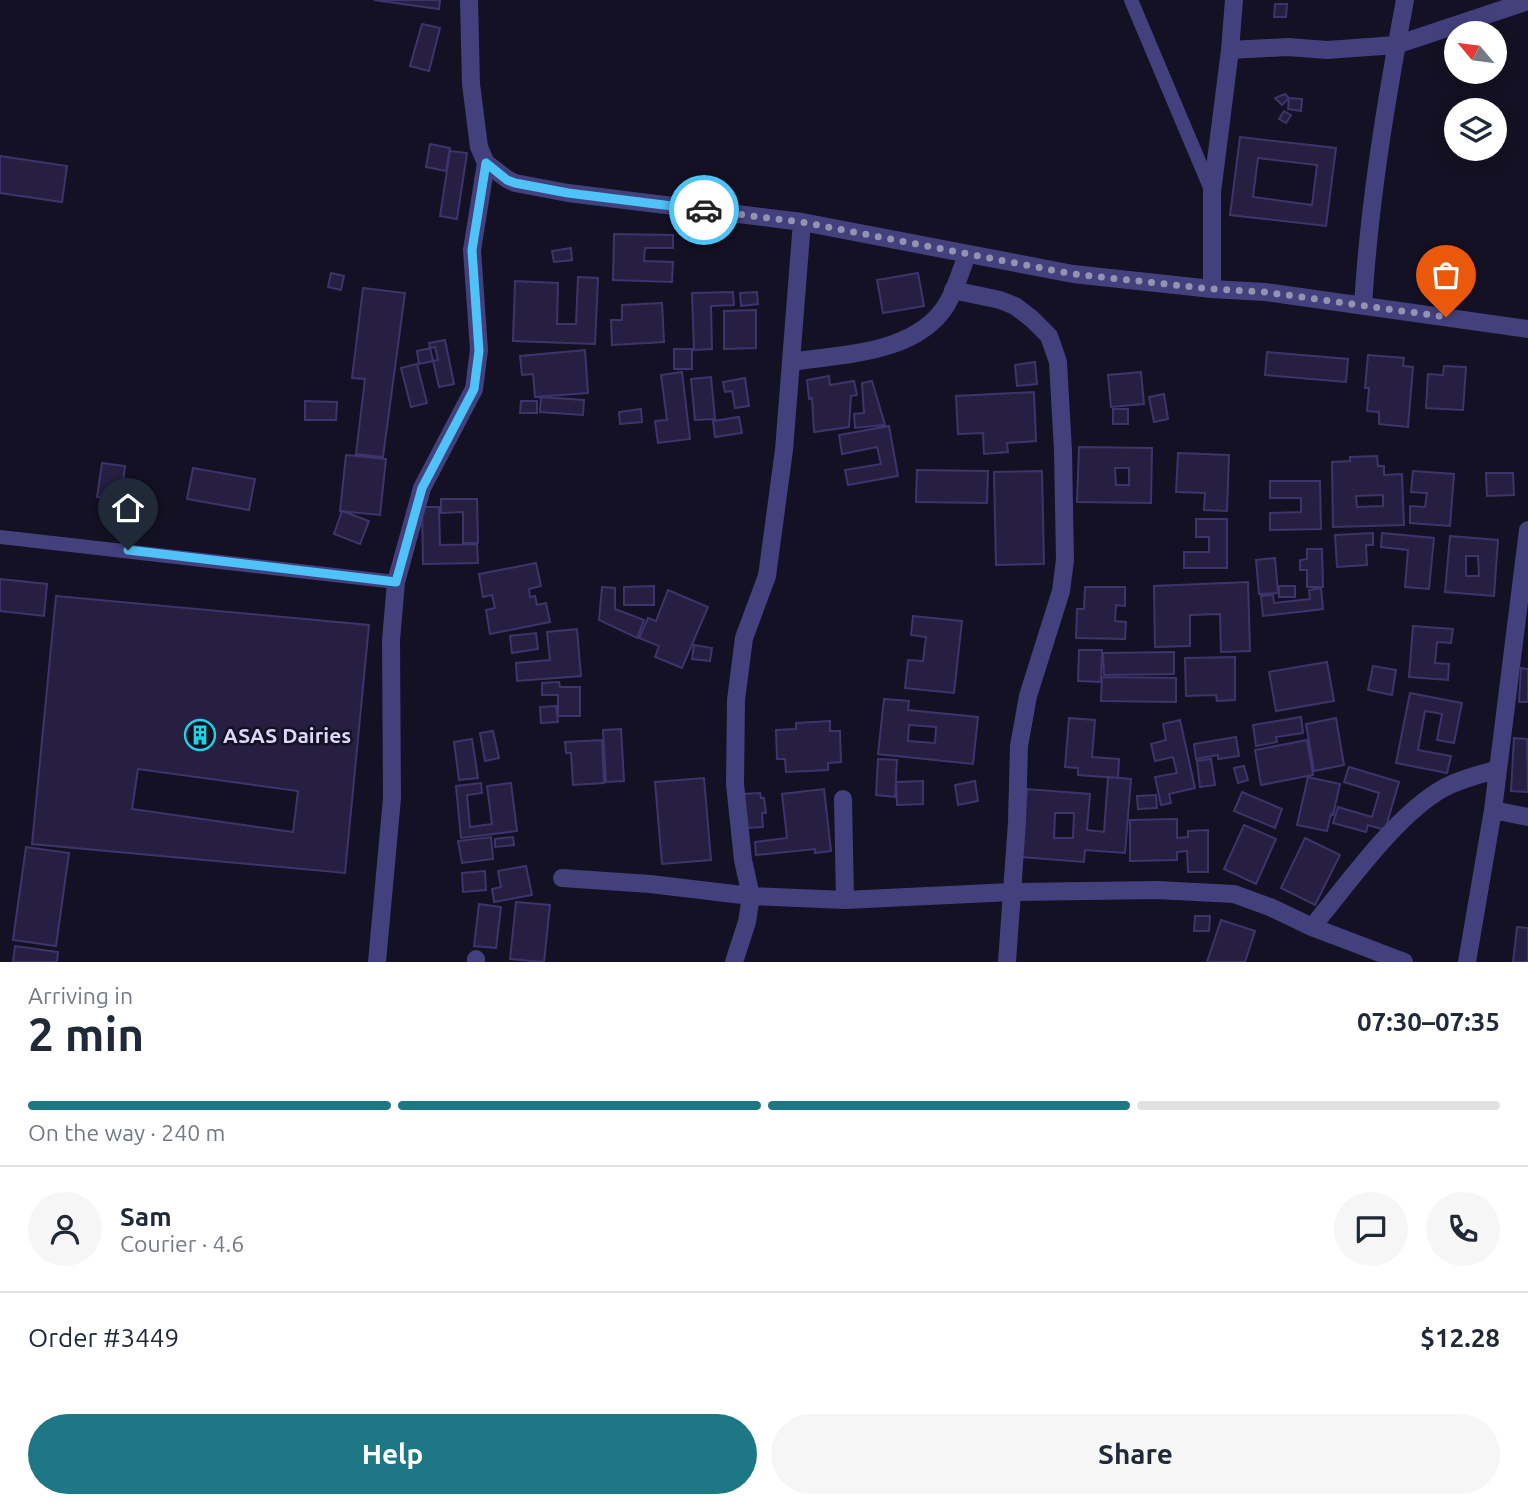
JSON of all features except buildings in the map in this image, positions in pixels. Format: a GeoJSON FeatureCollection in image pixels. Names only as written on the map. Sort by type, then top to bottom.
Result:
{"type":"FeatureCollection","features":[{"type":"Feature","properties":{"kind":"street"},"geometry":{"type":"LineString","coordinates":[[470,0],[471,85],[479,147],[486,163],[515,183],[568,193],[802,222],[1073,274],[1265,292],[1528,329]]}},
{"type":"Feature","properties":{"kind":"street"},"geometry":{"type":"LineString","coordinates":[[1212,289],[1212,192],[1234,0]]}},
{"type":"Feature","properties":{"kind":"street"},"geometry":{"type":"LineString","coordinates":[[1363,306],[1366,253],[1384,114],[1405,0]]}},
{"type":"Feature","properties":{"kind":"street"},"geometry":{"type":"LineString","coordinates":[[1230,50],[1288,47],[1327,50],[1396,44],[1528,1]]}},
{"type":"Feature","properties":{"kind":"street"},"geometry":{"type":"LineString","coordinates":[[377,962],[392,799],[391,640],[396,582],[422,488],[474,389],[479,351],[472,250],[486,163]]}},
{"type":"Feature","properties":{"kind":"street"},"geometry":{"type":"LineString","coordinates":[[734,962],[747,922],[751,896],[743,860],[735,783],[736,700],[744,638],[766,576],[784,450],[802,222]]}},
{"type":"Feature","properties":{"kind":"street"},"geometry":{"type":"LineString","coordinates":[[791,362],[889,346],[909,339],[946,306],[967,254]]}},
{"type":"Feature","properties":{"kind":"street"},"geometry":{"type":"LineString","coordinates":[[953,290],[1015,306],[1032,318],[1049,336],[1058,362],[1065,560],[1061,591],[1023,715],[1007,962]]}},
{"type":"Feature","properties":{"kind":"street"},"geometry":{"type":"LineString","coordinates":[[1467,962],[1493,810],[1528,530]]}},
{"type":"Feature","properties":{"kind":"street"},"geometry":{"type":"LineString","coordinates":[[1312,927],[1393,830],[1423,801],[1443,788],[1498,769]]}},
{"type":"Feature","properties":{"kind":"street"},"geometry":{"type":"LineString","coordinates":[[843,799],[845,900]]}},
{"type":"Feature","properties":{"kind":"street"},"geometry":{"type":"LineString","coordinates":[[1493,810],[1528,817]]}},
{"type":"Feature","properties":{"kind":"street"},"geometry":{"type":"LineString","coordinates":[[562,878],[650,884],[751,896],[845,900],[1011,892],[1157,890],[1234,894],[1404,962]]}},
{"type":"Feature","properties":{"kind":"lane"},"geometry":{"type":"LineString","coordinates":[[1131,0],[1212,192]]}},
{"type":"Feature","properties":{"kind":"lane"},"geometry":{"type":"LineString","coordinates":[[0,537],[396,582]]}},
{"type":"Feature","properties":{"kind":"way so far"},"geometry":{"type":"LineString","coordinates":[[704,210],[802,222],[1073,274],[1265,292],[1446,317]]}},
{"type":"Feature","properties":{"kind":"place","name":"ASAS Dairies"},"geometry":{"type":"Point","coordinates":[200,735]}},
{"type":"Feature","properties":{"kind":"route"},"geometry":{"type":"LineString","coordinates":[[128,550],[396,582],[422,488],[474,389],[479,351],[472,250],[486,163],[515,183],[568,193],[704,210]]}}]}
